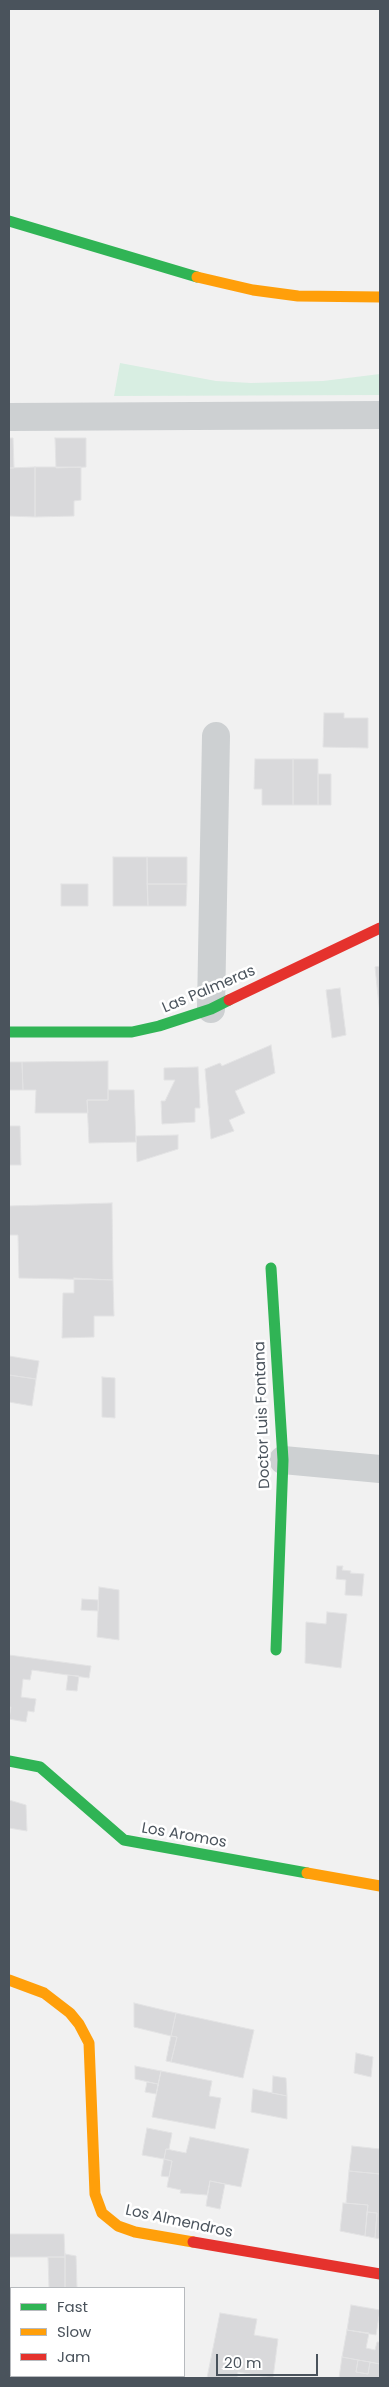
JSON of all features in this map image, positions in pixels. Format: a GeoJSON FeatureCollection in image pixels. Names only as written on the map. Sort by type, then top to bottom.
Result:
{"type":"FeatureCollection","features":[{"type":"Feature","properties":{"kind":"street"},"geometry":{"type":"LineString","coordinates":[[9,221],[210,281],[253,290],[298,296],[380,297]]}},
{"type":"Feature","properties":{"kind":"street"},"geometry":{"type":"LineString","coordinates":[[9,418],[380,415]]}},
{"type":"Feature","properties":{"kind":"street"},"geometry":{"type":"LineString","coordinates":[[211,1009],[216,736]]}},
{"type":"Feature","properties":{"kind":"street","name":"Las Palmeras"},"geometry":{"type":"LineString","coordinates":[[9,1032],[132,1032],[160,1026],[211,1009],[380,928]]}},
{"type":"Feature","properties":{"kind":"street","name":"Doctor Luis Fontana"},"geometry":{"type":"LineString","coordinates":[[271,1268],[283,1460],[276,1650]]}},
{"type":"Feature","properties":{"kind":"street"},"geometry":{"type":"LineString","coordinates":[[283,1460],[380,1469]]}},
{"type":"Feature","properties":{"kind":"street","name":"Los Aromos"},"geometry":{"type":"LineString","coordinates":[[9,1761],[40,1767],[124,1840],[380,1886]]}},
{"type":"Feature","properties":{"kind":"street","name":"Los Almendros"},"geometry":{"type":"LineString","coordinates":[[9,1980],[44,1993],[70,2013],[79,2024],[89,2043],[95,2194],[102,2213],[118,2226],[135,2232],[380,2274]]}},
{"type":"Feature","properties":{"kind":"green space"},"geometry":{"type":"Polygon","coordinates":[[[120,363],[216,381],[251,383],[323,381],[380,374],[380,395],[114,396],[120,363]]]}},
{"type":"Feature","properties":{"kind":"building"},"geometry":{"type":"Polygon","coordinates":[[[9,438],[13,438],[14,468],[9,468],[9,438]]]}},
{"type":"Feature","properties":{"kind":"building"},"geometry":{"type":"Polygon","coordinates":[[[55,438],[86,438],[86,467],[56,468],[55,438]]]}},
{"type":"Feature","properties":{"kind":"building"},"geometry":{"type":"Polygon","coordinates":[[[35,467],[81,467],[81,500],[74,501],[74,516],[35,517],[35,467]]]}},
{"type":"Feature","properties":{"kind":"building"},"geometry":{"type":"Polygon","coordinates":[[[35,467],[35,517],[9,516],[9,468],[35,467]]]}},
{"type":"Feature","properties":{"kind":"building"},"geometry":{"type":"Polygon","coordinates":[[[324,713],[344,713],[344,718],[368,718],[368,748],[323,747],[324,713]]]}},
{"type":"Feature","properties":{"kind":"building"},"geometry":{"type":"Polygon","coordinates":[[[255,759],[293,759],[293,805],[262,805],[262,789],[254,789],[255,759]]]}},
{"type":"Feature","properties":{"kind":"building"},"geometry":{"type":"Polygon","coordinates":[[[293,759],[318,759],[318,805],[293,805],[293,759]]]}},
{"type":"Feature","properties":{"kind":"building"},"geometry":{"type":"Polygon","coordinates":[[[318,774],[331,774],[331,805],[318,805],[318,774]]]}},
{"type":"Feature","properties":{"kind":"building"},"geometry":{"type":"Polygon","coordinates":[[[113,857],[147,857],[148,906],[113,906],[113,857]]]}},
{"type":"Feature","properties":{"kind":"building"},"geometry":{"type":"Polygon","coordinates":[[[147,857],[187,857],[187,884],[147,884],[147,857]]]}},
{"type":"Feature","properties":{"kind":"building"},"geometry":{"type":"Polygon","coordinates":[[[61,884],[88,884],[88,906],[61,906],[61,884]]]}},
{"type":"Feature","properties":{"kind":"building"},"geometry":{"type":"Polygon","coordinates":[[[147,884],[187,884],[186,906],[148,906],[147,884]]]}},
{"type":"Feature","properties":{"kind":"building"},"geometry":{"type":"Polygon","coordinates":[[[380,966],[380,1015],[375,967],[380,966]]]}},
{"type":"Feature","properties":{"kind":"building"},"geometry":{"type":"Polygon","coordinates":[[[340,988],[346,1035],[332,1038],[326,990],[340,988]]]}},
{"type":"Feature","properties":{"kind":"building"},"geometry":{"type":"Polygon","coordinates":[[[271,1045],[275,1073],[235,1091],[245,1113],[229,1120],[234,1131],[211,1139],[205,1069],[220,1063],[222,1066],[271,1045]]]}},
{"type":"Feature","properties":{"kind":"building"},"geometry":{"type":"Polygon","coordinates":[[[108,1061],[108,1100],[87,1100],[88,1113],[35,1113],[36,1090],[23,1090],[22,1062],[108,1061]]]}},
{"type":"Feature","properties":{"kind":"building"},"geometry":{"type":"Polygon","coordinates":[[[9,1062],[22,1062],[23,1090],[9,1090],[9,1062]]]}},
{"type":"Feature","properties":{"kind":"building"},"geometry":{"type":"Polygon","coordinates":[[[198,1067],[200,1108],[195,1108],[195,1122],[162,1124],[161,1101],[165,1101],[175,1080],[164,1080],[164,1068],[198,1067]]]}},
{"type":"Feature","properties":{"kind":"building"},"geometry":{"type":"Polygon","coordinates":[[[108,1090],[134,1090],[136,1142],[89,1143],[87,1100],[108,1100],[108,1090]]]}},
{"type":"Feature","properties":{"kind":"building"},"geometry":{"type":"Polygon","coordinates":[[[9,1126],[20,1126],[21,1165],[9,1165],[9,1126]]]}},
{"type":"Feature","properties":{"kind":"building"},"geometry":{"type":"Polygon","coordinates":[[[178,1135],[178,1149],[137,1162],[136,1136],[178,1135]]]}},
{"type":"Feature","properties":{"kind":"building"},"geometry":{"type":"Polygon","coordinates":[[[112,1203],[113,1280],[19,1278],[18,1235],[9,1235],[9,1206],[112,1203]]]}},
{"type":"Feature","properties":{"kind":"building"},"geometry":{"type":"Polygon","coordinates":[[[74,1278],[113,1280],[114,1316],[94,1316],[94,1337],[62,1338],[63,1293],[74,1293],[74,1278]]]}},
{"type":"Feature","properties":{"kind":"building"},"geometry":{"type":"Polygon","coordinates":[[[9,1356],[39,1361],[36,1379],[9,1375],[9,1356]]]}},
{"type":"Feature","properties":{"kind":"building"},"geometry":{"type":"Polygon","coordinates":[[[9,1375],[36,1379],[32,1406],[9,1402],[9,1375]]]}},
{"type":"Feature","properties":{"kind":"building"},"geometry":{"type":"Polygon","coordinates":[[[102,1377],[115,1378],[115,1418],[102,1417],[102,1377]]]}},
{"type":"Feature","properties":{"kind":"building"},"geometry":{"type":"Polygon","coordinates":[[[337,1566],[343,1566],[342,1570],[351,1571],[350,1573],[364,1574],[362,1596],[345,1595],[346,1580],[336,1579],[337,1566]]]}},
{"type":"Feature","properties":{"kind":"building"},"geometry":{"type":"Polygon","coordinates":[[[99,1587],[119,1590],[119,1640],[97,1637],[99,1587]]]}},
{"type":"Feature","properties":{"kind":"building"},"geometry":{"type":"Polygon","coordinates":[[[82,1599],[98,1600],[98,1611],[81,1610],[82,1599]]]}},
{"type":"Feature","properties":{"kind":"building"},"geometry":{"type":"Polygon","coordinates":[[[327,1612],[347,1614],[341,1668],[305,1663],[306,1622],[326,1624],[327,1612]]]}},
{"type":"Feature","properties":{"kind":"building"},"geometry":{"type":"Polygon","coordinates":[[[9,1655],[91,1666],[89,1678],[32,1670],[30,1680],[23,1679],[21,1697],[36,1699],[34,1712],[28,1711],[26,1722],[9,1719],[11,1707],[9,1707],[9,1655]]]}},
{"type":"Feature","properties":{"kind":"building"},"geometry":{"type":"Polygon","coordinates":[[[68,1675],[79,1676],[77,1691],[66,1690],[68,1675]]]}},
{"type":"Feature","properties":{"kind":"building"},"geometry":{"type":"Polygon","coordinates":[[[9,1800],[26,1805],[27,1831],[9,1828],[9,1800]]]}},
{"type":"Feature","properties":{"kind":"building"},"geometry":{"type":"Polygon","coordinates":[[[134,2003],[176,2013],[171,2036],[134,2027],[134,2003]]]}},
{"type":"Feature","properties":{"kind":"building"},"geometry":{"type":"Polygon","coordinates":[[[176,2013],[254,2030],[243,2078],[171,2062],[177,2037],[171,2036],[176,2013]]]}},
{"type":"Feature","properties":{"kind":"building"},"geometry":{"type":"Polygon","coordinates":[[[171,2036],[177,2037],[171,2062],[166,2061],[171,2036]]]}},
{"type":"Feature","properties":{"kind":"building"},"geometry":{"type":"Polygon","coordinates":[[[356,2053],[373,2057],[371,2077],[354,2073],[356,2053]]]}},
{"type":"Feature","properties":{"kind":"building"},"geometry":{"type":"Polygon","coordinates":[[[135,2066],[161,2071],[158,2084],[135,2079],[135,2066]]]}},
{"type":"Feature","properties":{"kind":"building"},"geometry":{"type":"Polygon","coordinates":[[[161,2071],[212,2081],[209,2096],[221,2098],[215,2129],[152,2117],[161,2071]]]}},
{"type":"Feature","properties":{"kind":"building"},"geometry":{"type":"Polygon","coordinates":[[[273,2076],[286,2078],[287,2096],[272,2093],[273,2076]]]}},
{"type":"Feature","properties":{"kind":"building"},"geometry":{"type":"Polygon","coordinates":[[[147,2082],[158,2084],[156,2094],[145,2092],[147,2082]]]}},
{"type":"Feature","properties":{"kind":"building"},"geometry":{"type":"Polygon","coordinates":[[[253,2089],[287,2096],[287,2119],[251,2112],[253,2089]]]}},
{"type":"Feature","properties":{"kind":"building"},"geometry":{"type":"Polygon","coordinates":[[[147,2128],[172,2133],[169,2149],[166,2149],[164,2159],[142,2155],[147,2128]]]}},
{"type":"Feature","properties":{"kind":"building"},"geometry":{"type":"Polygon","coordinates":[[[190,2137],[249,2149],[241,2187],[210,2181],[207,2195],[180,2193],[181,2190],[167,2187],[172,2161],[164,2159],[166,2149],[186,2153],[190,2137]]]}},
{"type":"Feature","properties":{"kind":"building"},"geometry":{"type":"Polygon","coordinates":[[[352,2146],[380,2149],[380,2174],[349,2171],[352,2146]]]}},
{"type":"Feature","properties":{"kind":"building"},"geometry":{"type":"Polygon","coordinates":[[[164,2159],[172,2161],[169,2177],[161,2176],[164,2159]]]}},
{"type":"Feature","properties":{"kind":"building"},"geometry":{"type":"Polygon","coordinates":[[[349,2171],[380,2174],[380,2239],[375,2238],[377,2213],[367,2212],[368,2205],[346,2203],[349,2171]]]}},
{"type":"Feature","properties":{"kind":"building"},"geometry":{"type":"Polygon","coordinates":[[[210,2181],[225,2184],[220,2209],[206,2206],[210,2181]]]}},
{"type":"Feature","properties":{"kind":"building"},"geometry":{"type":"Polygon","coordinates":[[[343,2203],[368,2205],[365,2236],[340,2231],[343,2203]]]}},
{"type":"Feature","properties":{"kind":"building"},"geometry":{"type":"Polygon","coordinates":[[[367,2212],[377,2213],[375,2238],[365,2236],[367,2212]]]}},
{"type":"Feature","properties":{"kind":"building"},"geometry":{"type":"Polygon","coordinates":[[[9,2234],[64,2234],[65,2257],[9,2257],[9,2234]]]}},
{"type":"Feature","properties":{"kind":"building"},"geometry":{"type":"Polygon","coordinates":[[[65,2254],[76,2256],[77,2287],[65,2287],[65,2254]]]}},
{"type":"Feature","properties":{"kind":"building"},"geometry":{"type":"Polygon","coordinates":[[[48,2257],[65,2257],[65,2287],[49,2287],[48,2257]]]}},
{"type":"Feature","properties":{"kind":"building"},"geometry":{"type":"Polygon","coordinates":[[[351,2305],[380,2310],[376,2335],[347,2330],[351,2305]]]}},
{"type":"Feature","properties":{"kind":"building"},"geometry":{"type":"Polygon","coordinates":[[[220,2313],[257,2319],[254,2335],[278,2339],[273,2378],[238,2372],[237,2378],[207,2378],[220,2313]]]}},
{"type":"Feature","properties":{"kind":"building"},"geometry":{"type":"Polygon","coordinates":[[[347,2330],[369,2333],[366,2348],[375,2350],[377,2342],[380,2342],[380,2364],[342,2357],[347,2330]]]}},
{"type":"Feature","properties":{"kind":"building"},"geometry":{"type":"Polygon","coordinates":[[[10,2351],[10,2377],[23,2378],[9,2378],[10,2351]]]}},
{"type":"Feature","properties":{"kind":"building"},"geometry":{"type":"Polygon","coordinates":[[[342,2357],[358,2360],[356,2372],[368,2374],[370,2362],[380,2364],[380,2378],[339,2378],[342,2357]]]}},
{"type":"Feature","properties":{"kind":"building"},"geometry":{"type":"Polygon","coordinates":[[[358,2360],[370,2362],[368,2374],[356,2372],[358,2360]]]}},
{"type":"Feature","properties":{"kind":"building"},"geometry":{"type":"Polygon","coordinates":[[[36,2377],[67,2377],[67,2378],[36,2377]]]}},
{"type":"Feature","properties":{"kind":"building"},"geometry":{"type":"Polygon","coordinates":[[[67,2377],[90,2377],[90,2378],[67,2377]]]}},
{"type":"Feature","properties":{"kind":"traffic: fast"},"geometry":{"type":"LineString","coordinates":[[9,221],[197,277]]}},
{"type":"Feature","properties":{"kind":"traffic: fast"},"geometry":{"type":"LineString","coordinates":[[9,1032],[132,1032],[159,1026],[211,1009],[229,1000]]}},
{"type":"Feature","properties":{"kind":"traffic: fast"},"geometry":{"type":"LineString","coordinates":[[271,1268],[283,1460],[276,1650]]}},
{"type":"Feature","properties":{"kind":"traffic: fast"},"geometry":{"type":"LineString","coordinates":[[9,1761],[40,1767],[124,1840],[307,1873]]}},
{"type":"Feature","properties":{"kind":"traffic: slow"},"geometry":{"type":"LineString","coordinates":[[197,277],[253,290],[298,296],[380,297]]}},
{"type":"Feature","properties":{"kind":"traffic: slow"},"geometry":{"type":"LineString","coordinates":[[307,1873],[380,1886]]}},
{"type":"Feature","properties":{"kind":"traffic: slow"},"geometry":{"type":"LineString","coordinates":[[9,1980],[44,1993],[70,2013],[79,2024],[89,2043],[95,2194],[102,2213],[118,2226],[135,2232],[193,2242]]}},
{"type":"Feature","properties":{"kind":"traffic: jam"},"geometry":{"type":"LineString","coordinates":[[229,1000],[380,928]]}},
{"type":"Feature","properties":{"kind":"traffic: jam"},"geometry":{"type":"LineString","coordinates":[[193,2242],[380,2274]]}}]}
